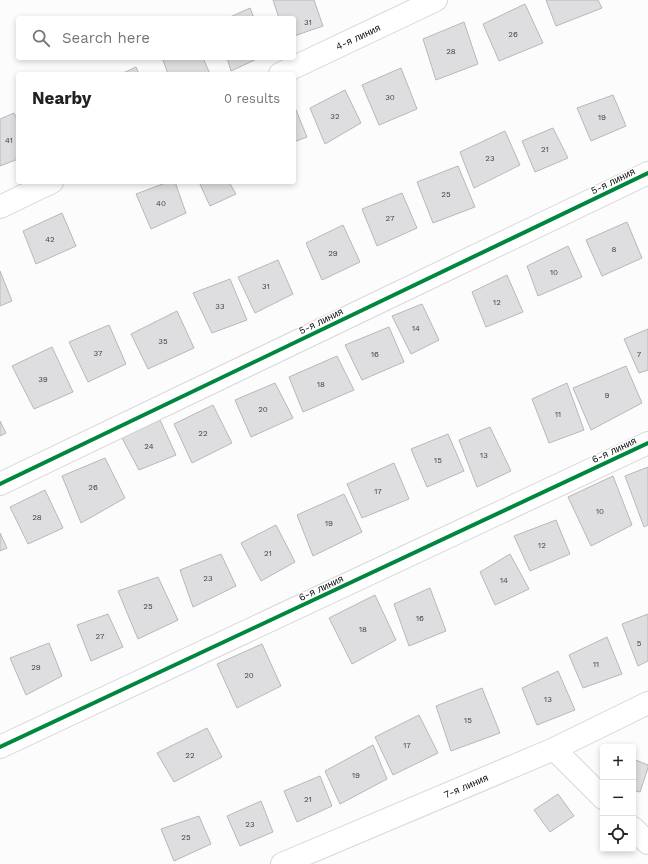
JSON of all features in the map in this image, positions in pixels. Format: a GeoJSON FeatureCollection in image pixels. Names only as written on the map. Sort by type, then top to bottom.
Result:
{"type":"FeatureCollection","features":[{"type":"Feature","properties":{"kind":"street","name":"4-я линия"},"geometry":{"type":"LineString","coordinates":[[284,72],[436,0]]}},
{"type":"Feature","properties":{"kind":"street","name":"5-я линия"},"geometry":{"type":"LineString","coordinates":[[0,484],[648,173]]}},
{"type":"Feature","properties":{"kind":"street"},"geometry":{"type":"LineString","coordinates":[[0,207],[48,184]]}},
{"type":"Feature","properties":{"kind":"street","name":"6-я линия"},"geometry":{"type":"LineString","coordinates":[[0,747],[648,443]]}},
{"type":"Feature","properties":{"kind":"street","name":"7-я линия"},"geometry":{"type":"LineString","coordinates":[[282,864],[554,749],[648,702]]}},
{"type":"Feature","properties":{"kind":"street"},"geometry":{"type":"LineString","coordinates":[[554,749],[600,795]]}},
{"type":"Feature","properties":{"kind":"street"},"geometry":{"type":"LineString","coordinates":[[636,831],[648,843]]}},
{"type":"Feature","properties":{"kind":"building"},"geometry":{"type":"Polygon","coordinates":[[[273,0],[314,0],[323,26],[296,35],[296,16],[278,16],[273,0]]]}},
{"type":"Feature","properties":{"kind":"building"},"geometry":{"type":"Polygon","coordinates":[[[546,0],[598,0],[602,8],[556,26],[546,0]]]}},
{"type":"Feature","properties":{"kind":"building"},"geometry":{"type":"Polygon","coordinates":[[[525,4],[543,43],[499,61],[483,24],[525,4]]]}},
{"type":"Feature","properties":{"kind":"building"},"geometry":{"type":"Polygon","coordinates":[[[250,8],[253,16],[232,16],[250,8]]]}},
{"type":"Feature","properties":{"kind":"building"},"geometry":{"type":"Polygon","coordinates":[[[464,22],[478,64],[436,80],[423,39],[464,22]]]}},
{"type":"Feature","properties":{"kind":"building"},"geometry":{"type":"Polygon","coordinates":[[[163,60],[204,60],[209,72],[167,72],[163,60]]]}},
{"type":"Feature","properties":{"kind":"building"},"geometry":{"type":"Polygon","coordinates":[[[228,60],[255,60],[231,71],[228,60]]]}},
{"type":"Feature","properties":{"kind":"building"},"geometry":{"type":"Polygon","coordinates":[[[136,67],[138,72],[125,72],[136,67]]]}},
{"type":"Feature","properties":{"kind":"building"},"geometry":{"type":"Polygon","coordinates":[[[401,68],[417,109],[379,125],[362,85],[401,68]]]}},
{"type":"Feature","properties":{"kind":"building"},"geometry":{"type":"Polygon","coordinates":[[[345,90],[361,123],[325,144],[310,108],[345,90]]]}},
{"type":"Feature","properties":{"kind":"building"},"geometry":{"type":"Polygon","coordinates":[[[613,95],[626,126],[591,141],[577,108],[613,95]]]}},
{"type":"Feature","properties":{"kind":"building"},"geometry":{"type":"Polygon","coordinates":[[[296,110],[307,137],[296,141],[296,110]]]}},
{"type":"Feature","properties":{"kind":"building"},"geometry":{"type":"Polygon","coordinates":[[[14,113],[16,117],[16,160],[0,166],[0,119],[14,113]]]}},
{"type":"Feature","properties":{"kind":"building"},"geometry":{"type":"Polygon","coordinates":[[[553,128],[568,158],[535,172],[522,141],[553,128]]]}},
{"type":"Feature","properties":{"kind":"building"},"geometry":{"type":"Polygon","coordinates":[[[505,131],[520,165],[474,188],[460,152],[505,131]]]}},
{"type":"Feature","properties":{"kind":"building"},"geometry":{"type":"Polygon","coordinates":[[[458,166],[475,207],[433,223],[417,182],[458,166]]]}},
{"type":"Feature","properties":{"kind":"building"},"geometry":{"type":"Polygon","coordinates":[[[163,184],[176,184],[186,213],[151,229],[136,194],[163,184]]]}},
{"type":"Feature","properties":{"kind":"building"},"geometry":{"type":"Polygon","coordinates":[[[200,184],[230,184],[236,194],[210,206],[200,184]]]}},
{"type":"Feature","properties":{"kind":"building"},"geometry":{"type":"Polygon","coordinates":[[[402,193],[417,228],[377,246],[362,209],[402,193]]]}},
{"type":"Feature","properties":{"kind":"building"},"geometry":{"type":"Polygon","coordinates":[[[62,213],[76,246],[36,264],[23,231],[62,213]]]}},
{"type":"Feature","properties":{"kind":"building"},"geometry":{"type":"Polygon","coordinates":[[[627,222],[642,258],[602,276],[586,240],[627,222]]]}},
{"type":"Feature","properties":{"kind":"building"},"geometry":{"type":"Polygon","coordinates":[[[343,225],[360,262],[322,280],[306,243],[343,225]]]}},
{"type":"Feature","properties":{"kind":"building"},"geometry":{"type":"Polygon","coordinates":[[[568,246],[582,277],[538,296],[527,266],[568,246]]]}},
{"type":"Feature","properties":{"kind":"building"},"geometry":{"type":"Polygon","coordinates":[[[278,260],[293,294],[255,313],[238,277],[278,260]]]}},
{"type":"Feature","properties":{"kind":"building"},"geometry":{"type":"Polygon","coordinates":[[[0,271],[12,301],[0,306],[0,271]]]}},
{"type":"Feature","properties":{"kind":"building"},"geometry":{"type":"Polygon","coordinates":[[[507,275],[523,312],[486,327],[472,292],[507,275]]]}},
{"type":"Feature","properties":{"kind":"building"},"geometry":{"type":"Polygon","coordinates":[[[230,279],[247,320],[212,333],[193,293],[230,279]]]}},
{"type":"Feature","properties":{"kind":"building"},"geometry":{"type":"Polygon","coordinates":[[[422,304],[439,340],[411,354],[392,316],[422,304]]]}},
{"type":"Feature","properties":{"kind":"building"},"geometry":{"type":"Polygon","coordinates":[[[177,311],[194,348],[148,369],[131,334],[177,311]]]}},
{"type":"Feature","properties":{"kind":"building"},"geometry":{"type":"Polygon","coordinates":[[[109,325],[126,364],[88,382],[69,342],[109,325]]]}},
{"type":"Feature","properties":{"kind":"building"},"geometry":{"type":"Polygon","coordinates":[[[389,327],[404,362],[362,380],[345,345],[389,327]]]}},
{"type":"Feature","properties":{"kind":"building"},"geometry":{"type":"Polygon","coordinates":[[[648,329],[648,370],[639,373],[624,339],[648,329]]]}},
{"type":"Feature","properties":{"kind":"building"},"geometry":{"type":"Polygon","coordinates":[[[52,347],[73,392],[34,409],[12,366],[52,347]]]}},
{"type":"Feature","properties":{"kind":"building"},"geometry":{"type":"Polygon","coordinates":[[[337,356],[354,390],[303,412],[289,377],[337,356]]]}},
{"type":"Feature","properties":{"kind":"building"},"geometry":{"type":"Polygon","coordinates":[[[626,366],[642,403],[591,430],[573,388],[626,366]]]}},
{"type":"Feature","properties":{"kind":"building"},"geometry":{"type":"Polygon","coordinates":[[[275,383],[293,418],[251,437],[235,400],[275,383]]]}},
{"type":"Feature","properties":{"kind":"building"},"geometry":{"type":"Polygon","coordinates":[[[567,383],[584,430],[549,443],[532,399],[567,383]]]}},
{"type":"Feature","properties":{"kind":"building"},"geometry":{"type":"Polygon","coordinates":[[[213,405],[232,443],[192,463],[174,424],[213,405]]]}},
{"type":"Feature","properties":{"kind":"building"},"geometry":{"type":"Polygon","coordinates":[[[160,420],[176,455],[139,470],[122,438],[160,420]]]}},
{"type":"Feature","properties":{"kind":"building"},"geometry":{"type":"Polygon","coordinates":[[[0,421],[6,433],[0,436],[0,421]]]}},
{"type":"Feature","properties":{"kind":"building"},"geometry":{"type":"Polygon","coordinates":[[[490,427],[511,471],[477,487],[459,440],[490,427]]]}},
{"type":"Feature","properties":{"kind":"building"},"geometry":{"type":"Polygon","coordinates":[[[448,434],[464,471],[427,487],[411,449],[448,434]]]}},
{"type":"Feature","properties":{"kind":"building"},"geometry":{"type":"Polygon","coordinates":[[[105,458],[125,498],[81,523],[62,476],[105,458]]]}},
{"type":"Feature","properties":{"kind":"building"},"geometry":{"type":"Polygon","coordinates":[[[394,463],[409,499],[362,518],[347,484],[394,463]]]}},
{"type":"Feature","properties":{"kind":"building"},"geometry":{"type":"Polygon","coordinates":[[[648,467],[648,525],[644,527],[625,476],[648,467]]]}},
{"type":"Feature","properties":{"kind":"building"},"geometry":{"type":"Polygon","coordinates":[[[613,476],[632,525],[591,546],[568,497],[613,476]]]}},
{"type":"Feature","properties":{"kind":"building"},"geometry":{"type":"Polygon","coordinates":[[[45,490],[63,528],[28,544],[10,507],[45,490]]]}},
{"type":"Feature","properties":{"kind":"building"},"geometry":{"type":"Polygon","coordinates":[[[344,494],[362,532],[313,556],[297,515],[344,494]]]}},
{"type":"Feature","properties":{"kind":"building"},"geometry":{"type":"Polygon","coordinates":[[[556,520],[570,554],[530,571],[514,536],[556,520]]]}},
{"type":"Feature","properties":{"kind":"building"},"geometry":{"type":"Polygon","coordinates":[[[276,525],[295,562],[261,581],[241,543],[276,525]]]}},
{"type":"Feature","properties":{"kind":"building"},"geometry":{"type":"Polygon","coordinates":[[[0,533],[7,548],[0,551],[0,533]]]}},
{"type":"Feature","properties":{"kind":"building"},"geometry":{"type":"Polygon","coordinates":[[[221,554],[236,586],[193,607],[180,570],[221,554]]]}},
{"type":"Feature","properties":{"kind":"building"},"geometry":{"type":"Polygon","coordinates":[[[510,554],[529,589],[495,605],[480,572],[510,554]]]}},
{"type":"Feature","properties":{"kind":"building"},"geometry":{"type":"Polygon","coordinates":[[[158,577],[178,620],[138,639],[118,591],[158,577]]]}},
{"type":"Feature","properties":{"kind":"building"},"geometry":{"type":"Polygon","coordinates":[[[430,588],[446,631],[409,646],[394,604],[430,588]]]}},
{"type":"Feature","properties":{"kind":"building"},"geometry":{"type":"Polygon","coordinates":[[[375,595],[396,640],[352,664],[329,618],[375,595]]]}},
{"type":"Feature","properties":{"kind":"building"},"geometry":{"type":"Polygon","coordinates":[[[108,614],[123,647],[91,661],[77,625],[108,614]]]}},
{"type":"Feature","properties":{"kind":"building"},"geometry":{"type":"Polygon","coordinates":[[[648,614],[648,661],[638,666],[622,624],[648,614]]]}},
{"type":"Feature","properties":{"kind":"building"},"geometry":{"type":"Polygon","coordinates":[[[607,637],[622,674],[583,688],[569,655],[607,637]]]}},
{"type":"Feature","properties":{"kind":"building"},"geometry":{"type":"Polygon","coordinates":[[[49,643],[62,676],[26,695],[10,658],[49,643]]]}},
{"type":"Feature","properties":{"kind":"building"},"geometry":{"type":"Polygon","coordinates":[[[262,644],[281,686],[237,708],[217,664],[262,644]]]}},
{"type":"Feature","properties":{"kind":"building"},"geometry":{"type":"Polygon","coordinates":[[[558,671],[575,710],[537,725],[522,688],[558,671]]]}},
{"type":"Feature","properties":{"kind":"building"},"geometry":{"type":"Polygon","coordinates":[[[482,688],[500,733],[451,751],[436,706],[482,688]]]}},
{"type":"Feature","properties":{"kind":"building"},"geometry":{"type":"Polygon","coordinates":[[[419,715],[438,753],[393,775],[375,737],[419,715]]]}},
{"type":"Feature","properties":{"kind":"building"},"geometry":{"type":"Polygon","coordinates":[[[207,728],[222,757],[174,782],[157,753],[207,728]]]}},
{"type":"Feature","properties":{"kind":"building"},"geometry":{"type":"Polygon","coordinates":[[[373,745],[387,779],[340,804],[325,771],[373,745]]]}},
{"type":"Feature","properties":{"kind":"building"},"geometry":{"type":"Polygon","coordinates":[[[636,760],[648,765],[640,792],[636,791],[636,760]]]}},
{"type":"Feature","properties":{"kind":"building"},"geometry":{"type":"Polygon","coordinates":[[[320,776],[332,806],[297,822],[284,791],[320,776]]]}},
{"type":"Feature","properties":{"kind":"building"},"geometry":{"type":"Polygon","coordinates":[[[558,794],[574,816],[550,832],[534,810],[558,794]]]}},
{"type":"Feature","properties":{"kind":"building"},"geometry":{"type":"Polygon","coordinates":[[[261,801],[273,832],[240,846],[227,816],[261,801]]]}},
{"type":"Feature","properties":{"kind":"building"},"geometry":{"type":"Polygon","coordinates":[[[199,816],[211,844],[174,861],[161,829],[199,816]]]}},
{"type":"Feature","properties":{"kind":"cycle path"},"geometry":{"type":"LineString","coordinates":[[0,484],[648,173]]}},
{"type":"Feature","properties":{"kind":"cycle path"},"geometry":{"type":"LineString","coordinates":[[0,747],[648,443]]}}]}
